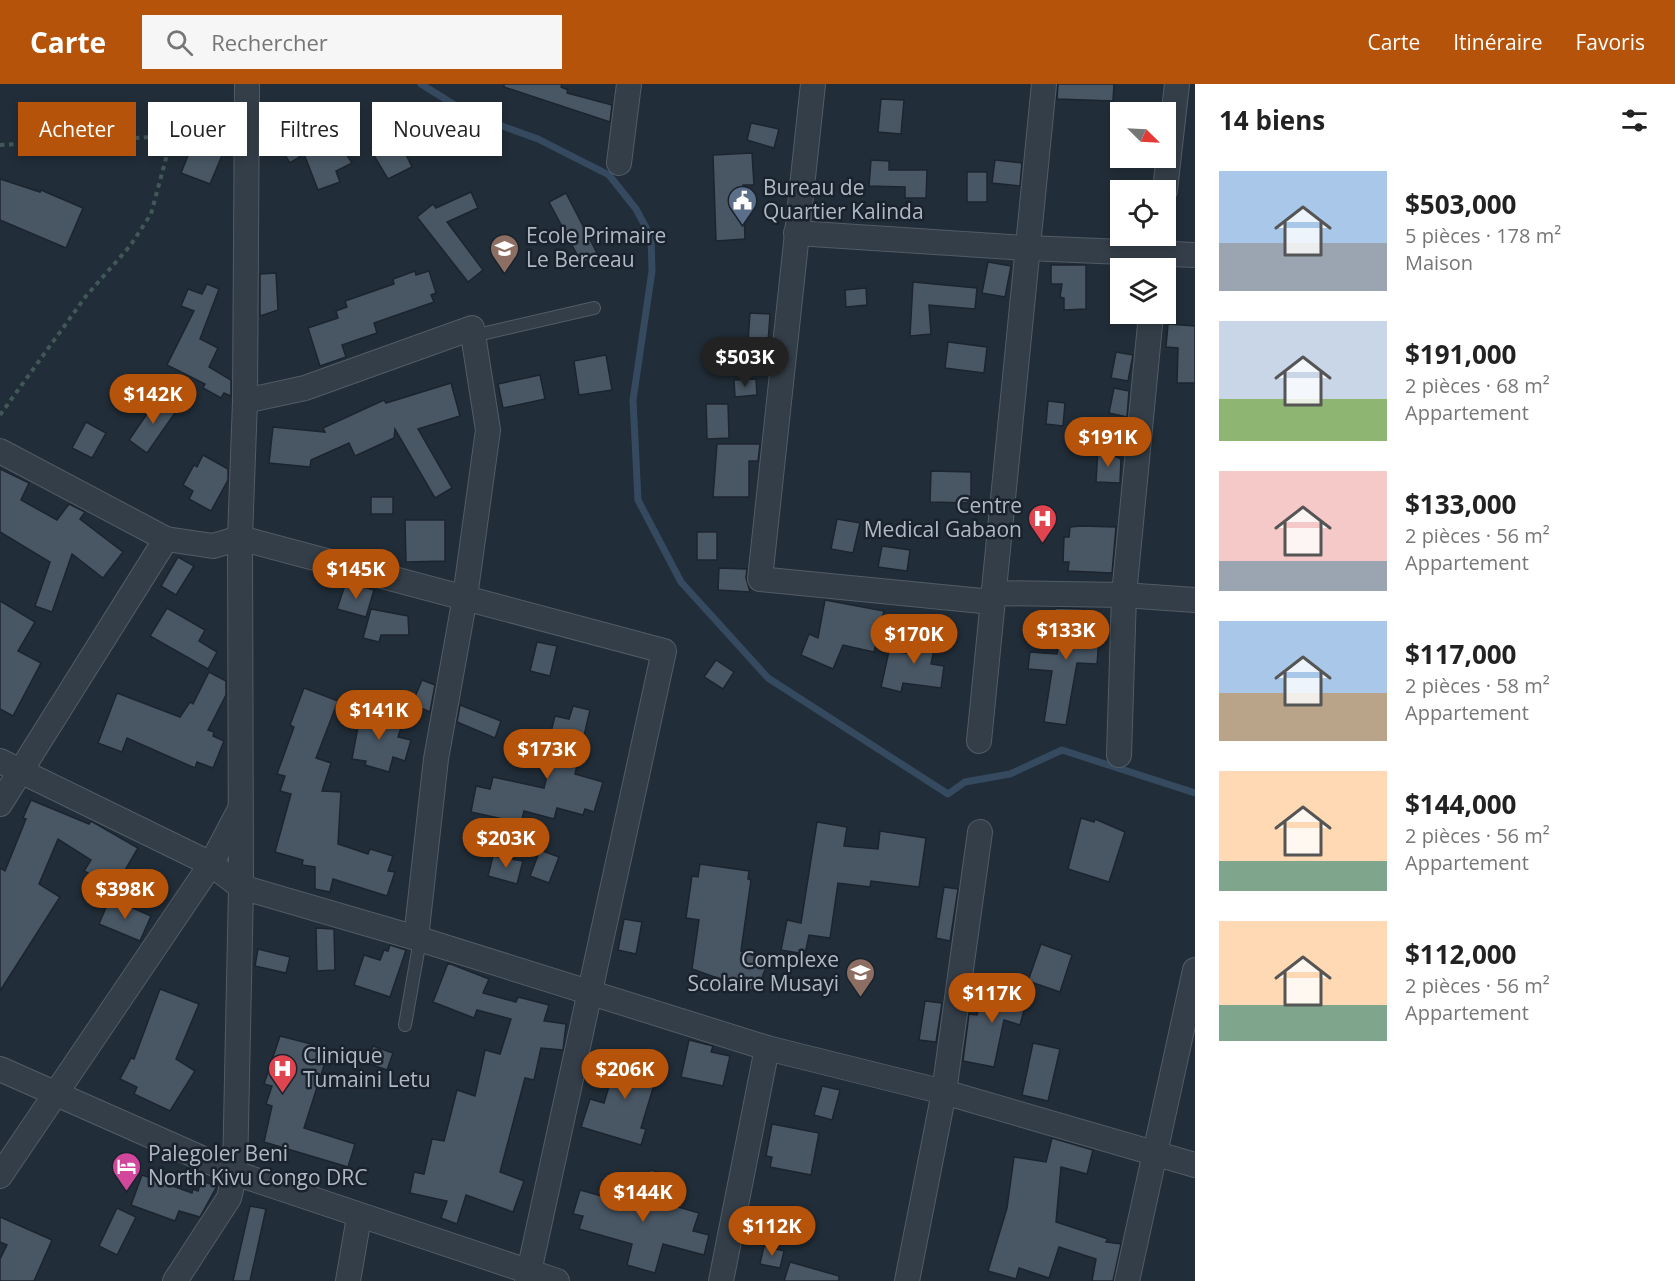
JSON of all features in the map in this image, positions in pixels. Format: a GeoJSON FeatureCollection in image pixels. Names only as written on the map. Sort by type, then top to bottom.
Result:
{"type":"FeatureCollection","features":[{"type":"Feature","properties":{"kind":"street"},"geometry":{"type":"LineString","coordinates":[[619,163],[629,84]]}},
{"type":"Feature","properties":{"kind":"street"},"geometry":{"type":"LineString","coordinates":[[813,84],[760,579],[992,598],[1124,595],[1195,600]]}},
{"type":"Feature","properties":{"kind":"street"},"geometry":{"type":"LineString","coordinates":[[979,741],[1044,84]]}},
{"type":"Feature","properties":{"kind":"street"},"geometry":{"type":"LineString","coordinates":[[1166,180],[1177,84]]}},
{"type":"Feature","properties":{"kind":"street"},"geometry":{"type":"LineString","coordinates":[[175,1281],[229,1198],[234,1173],[241,887],[240,538],[245,400],[246,95]]}},
{"type":"Feature","properties":{"kind":"street"},"geometry":{"type":"LineString","coordinates":[[796,232],[1026,248],[1195,255]]}},
{"type":"Feature","properties":{"kind":"street"},"geometry":{"type":"LineString","coordinates":[[1119,755],[1124,595],[1150,324]]}},
{"type":"Feature","properties":{"kind":"street"},"geometry":{"type":"LineString","coordinates":[[245,400],[305,388],[472,328],[488,430],[465,597],[436,759],[418,939]]}},
{"type":"Feature","properties":{"kind":"street"},"geometry":{"type":"LineString","coordinates":[[0,451],[166,539],[213,546],[240,538],[664,651],[528,1277]]}},
{"type":"Feature","properties":{"kind":"street"},"geometry":{"type":"LineString","coordinates":[[0,804],[166,539]]}},
{"type":"Feature","properties":{"kind":"street"},"geometry":{"type":"LineString","coordinates":[[0,761],[211,864],[241,887],[418,939],[767,1048],[944,1092],[1154,1151],[1195,1165]]}},
{"type":"Feature","properties":{"kind":"street"},"geometry":{"type":"LineString","coordinates":[[0,1176],[211,864],[241,808]]}},
{"type":"Feature","properties":{"kind":"street"},"geometry":{"type":"LineString","coordinates":[[907,1281],[944,1092],[980,832]]}},
{"type":"Feature","properties":{"kind":"street"},"geometry":{"type":"LineString","coordinates":[[1127,1281],[1195,970]]}},
{"type":"Feature","properties":{"kind":"street"},"geometry":{"type":"LineString","coordinates":[[721,1281],[767,1048]]}},
{"type":"Feature","properties":{"kind":"street"},"geometry":{"type":"LineString","coordinates":[[0,1069],[234,1173],[528,1277],[557,1281]]}},
{"type":"Feature","properties":{"kind":"street"},"geometry":{"type":"LineString","coordinates":[[348,1281],[359,1217]]}},
{"type":"Feature","properties":{"kind":"lane"},"geometry":{"type":"LineString","coordinates":[[473,336],[594,308]]}},
{"type":"Feature","properties":{"kind":"lane"},"geometry":{"type":"LineString","coordinates":[[405,1025],[418,939]]}},
{"type":"Feature","properties":{"kind":"path"},"geometry":{"type":"LineString","coordinates":[[223,102],[246,95]]}},
{"type":"Feature","properties":{"kind":"path"},"geometry":{"type":"LineString","coordinates":[[0,145],[148,137]]}},
{"type":"Feature","properties":{"kind":"path"},"geometry":{"type":"LineString","coordinates":[[0,415],[86,296],[130,246],[151,214],[167,156]]}},
{"type":"Feature","properties":{"kind":"building"},"geometry":{"type":"Polygon","coordinates":[[[504,84],[562,84],[561,87],[568,90],[567,93],[612,105],[610,122],[504,87],[504,84]]]}},
{"type":"Feature","properties":{"kind":"building"},"geometry":{"type":"Polygon","coordinates":[[[1058,84],[1114,84],[1113,101],[1057,99],[1058,84]]]}},
{"type":"Feature","properties":{"kind":"building"},"geometry":{"type":"Polygon","coordinates":[[[881,99],[904,100],[901,134],[878,132],[881,99]]]}},
{"type":"Feature","properties":{"kind":"building"},"geometry":{"type":"Polygon","coordinates":[[[751,123],[779,129],[774,148],[747,140],[751,123]]]}},
{"type":"Feature","properties":{"kind":"building"},"geometry":{"type":"Polygon","coordinates":[[[752,153],[754,185],[743,185],[745,239],[716,241],[713,155],[752,153]]]}},
{"type":"Feature","properties":{"kind":"building"},"geometry":{"type":"Polygon","coordinates":[[[188,156],[222,156],[210,184],[181,173],[188,156]]]}},
{"type":"Feature","properties":{"kind":"building"},"geometry":{"type":"Polygon","coordinates":[[[286,156],[301,156],[290,163],[286,156]]]}},
{"type":"Feature","properties":{"kind":"building"},"geometry":{"type":"Polygon","coordinates":[[[305,156],[347,156],[352,163],[336,171],[340,182],[318,190],[305,156]]]}},
{"type":"Feature","properties":{"kind":"building"},"geometry":{"type":"Polygon","coordinates":[[[374,156],[407,156],[412,167],[388,179],[374,156]]]}},
{"type":"Feature","properties":{"kind":"building"},"geometry":{"type":"Polygon","coordinates":[[[871,160],[889,161],[889,170],[927,170],[926,198],[905,198],[905,187],[869,186],[871,160]]]}},
{"type":"Feature","properties":{"kind":"building"},"geometry":{"type":"Polygon","coordinates":[[[995,160],[1022,163],[1020,186],[992,183],[995,160]]]}},
{"type":"Feature","properties":{"kind":"building"},"geometry":{"type":"Polygon","coordinates":[[[967,172],[987,172],[987,202],[967,202],[967,172]]]}},
{"type":"Feature","properties":{"kind":"building"},"geometry":{"type":"Polygon","coordinates":[[[0,179],[40,192],[41,190],[83,208],[66,248],[0,220],[0,179]]]}},
{"type":"Feature","properties":{"kind":"building"},"geometry":{"type":"Polygon","coordinates":[[[471,192],[478,208],[447,222],[483,270],[468,282],[417,217],[433,204],[436,208],[471,192]]]}},
{"type":"Feature","properties":{"kind":"building"},"geometry":{"type":"Polygon","coordinates":[[[566,193],[598,255],[582,264],[549,202],[566,193]]]}},
{"type":"Feature","properties":{"kind":"building"},"geometry":{"type":"Polygon","coordinates":[[[988,262],[1011,266],[1005,297],[982,293],[988,262]]]}},
{"type":"Feature","properties":{"kind":"building"},"geometry":{"type":"Polygon","coordinates":[[[1051,265],[1086,265],[1086,309],[1064,310],[1064,298],[1060,297],[1062,284],[1051,284],[1051,265]]]}},
{"type":"Feature","properties":{"kind":"building"},"geometry":{"type":"Polygon","coordinates":[[[415,271],[416,275],[429,271],[436,293],[431,295],[434,302],[374,323],[377,333],[342,345],[346,357],[320,366],[308,328],[338,318],[336,311],[347,307],[345,301],[394,284],[393,279],[415,271]]]}},
{"type":"Feature","properties":{"kind":"building"},"geometry":{"type":"Polygon","coordinates":[[[276,273],[278,310],[260,316],[260,274],[276,273]]]}},
{"type":"Feature","properties":{"kind":"building"},"geometry":{"type":"Polygon","coordinates":[[[913,282],[977,288],[975,309],[929,305],[931,334],[910,336],[913,282]]]}},
{"type":"Feature","properties":{"kind":"building"},"geometry":{"type":"Polygon","coordinates":[[[207,284],[219,289],[200,339],[218,348],[209,367],[231,380],[231,396],[224,393],[221,398],[203,388],[205,384],[167,365],[194,311],[181,306],[188,289],[202,294],[207,284]]]}},
{"type":"Feature","properties":{"kind":"building"},"geometry":{"type":"Polygon","coordinates":[[[866,288],[867,305],[846,307],[845,290],[866,288]]]}},
{"type":"Feature","properties":{"kind":"building"},"geometry":{"type":"Polygon","coordinates":[[[750,313],[770,314],[768,343],[748,342],[750,313]]]}},
{"type":"Feature","properties":{"kind":"building"},"geometry":{"type":"Polygon","coordinates":[[[1168,324],[1195,326],[1195,383],[1177,383],[1178,348],[1166,347],[1168,324]]]}},
{"type":"Feature","properties":{"kind":"building"},"geometry":{"type":"Polygon","coordinates":[[[948,342],[987,347],[984,373],[945,368],[948,342]]]}},
{"type":"Feature","properties":{"kind":"building"},"geometry":{"type":"Polygon","coordinates":[[[1116,352],[1133,355],[1128,381],[1111,378],[1116,352]]]}},
{"type":"Feature","properties":{"kind":"building"},"geometry":{"type":"Polygon","coordinates":[[[606,355],[612,390],[579,395],[574,361],[606,355]]]}},
{"type":"Feature","properties":{"kind":"building"},"geometry":{"type":"Polygon","coordinates":[[[540,375],[545,399],[503,408],[498,384],[540,375]]]}},
{"type":"Feature","properties":{"kind":"building"},"geometry":{"type":"Polygon","coordinates":[[[756,379],[757,395],[735,397],[734,380],[756,379]]]}},
{"type":"Feature","properties":{"kind":"building"},"geometry":{"type":"Polygon","coordinates":[[[451,383],[460,416],[418,429],[452,488],[435,498],[395,429],[394,438],[355,456],[349,443],[311,460],[310,467],[269,463],[273,427],[325,432],[323,428],[384,400],[386,403],[451,383]]]}},
{"type":"Feature","properties":{"kind":"building"},"geometry":{"type":"Polygon","coordinates":[[[1114,388],[1129,391],[1127,417],[1109,413],[1114,388]]]}},
{"type":"Feature","properties":{"kind":"building"},"geometry":{"type":"Polygon","coordinates":[[[158,398],[177,410],[147,453],[129,440],[158,398]]]}},
{"type":"Feature","properties":{"kind":"building"},"geometry":{"type":"Polygon","coordinates":[[[1048,401],[1065,403],[1063,426],[1046,424],[1048,401]]]}},
{"type":"Feature","properties":{"kind":"building"},"geometry":{"type":"Polygon","coordinates":[[[706,404],[728,404],[729,438],[707,439],[706,404]]]}},
{"type":"Feature","properties":{"kind":"building"},"geometry":{"type":"Polygon","coordinates":[[[86,422],[106,433],[92,458],[72,448],[86,422]]]}},
{"type":"Feature","properties":{"kind":"building"},"geometry":{"type":"Polygon","coordinates":[[[717,444],[760,444],[758,461],[749,461],[749,497],[713,497],[717,444]]]}},
{"type":"Feature","properties":{"kind":"building"},"geometry":{"type":"Polygon","coordinates":[[[1098,448],[1121,459],[1120,483],[1096,482],[1098,448]]]}},
{"type":"Feature","properties":{"kind":"building"},"geometry":{"type":"Polygon","coordinates":[[[203,455],[228,469],[228,480],[211,511],[189,499],[193,491],[183,485],[194,465],[197,467],[203,455]]]}},
{"type":"Feature","properties":{"kind":"building"},"geometry":{"type":"Polygon","coordinates":[[[0,469],[29,483],[21,500],[57,520],[69,504],[85,512],[80,519],[123,552],[103,578],[72,554],[52,612],[35,606],[50,562],[0,532],[0,469]]]}},
{"type":"Feature","properties":{"kind":"building"},"geometry":{"type":"Polygon","coordinates":[[[931,471],[971,472],[971,503],[930,502],[931,471]]]}},
{"type":"Feature","properties":{"kind":"building"},"geometry":{"type":"Polygon","coordinates":[[[371,497],[393,497],[393,514],[371,514],[371,497]]]}},
{"type":"Feature","properties":{"kind":"building"},"geometry":{"type":"Polygon","coordinates":[[[837,519],[860,523],[853,553],[831,549],[837,519]]]}},
{"type":"Feature","properties":{"kind":"building"},"geometry":{"type":"Polygon","coordinates":[[[405,520],[445,520],[445,561],[406,562],[405,520]]]}},
{"type":"Feature","properties":{"kind":"building"},"geometry":{"type":"Polygon","coordinates":[[[1070,527],[1116,527],[1112,573],[1068,571],[1069,562],[1063,562],[1064,537],[1069,537],[1070,527]]]}},
{"type":"Feature","properties":{"kind":"building"},"geometry":{"type":"Polygon","coordinates":[[[697,532],[717,532],[717,560],[697,560],[697,532]]]}},
{"type":"Feature","properties":{"kind":"building"},"geometry":{"type":"Polygon","coordinates":[[[882,546],[910,550],[907,571],[878,567],[882,546]]]}},
{"type":"Feature","properties":{"kind":"building"},"geometry":{"type":"Polygon","coordinates":[[[178,557],[194,566],[176,595],[161,586],[178,557]]]}},
{"type":"Feature","properties":{"kind":"building"},"geometry":{"type":"Polygon","coordinates":[[[719,568],[747,569],[746,578],[750,592],[718,590],[719,568]]]}},
{"type":"Feature","properties":{"kind":"building"},"geometry":{"type":"Polygon","coordinates":[[[346,582],[374,590],[366,617],[337,609],[346,582]]]}},
{"type":"Feature","properties":{"kind":"building"},"geometry":{"type":"Polygon","coordinates":[[[825,600],[884,611],[874,652],[843,645],[833,669],[801,655],[809,634],[818,638],[825,600]]]}},
{"type":"Feature","properties":{"kind":"building"},"geometry":{"type":"Polygon","coordinates":[[[0,601],[35,622],[18,651],[41,663],[13,716],[0,709],[0,601]]]}},
{"type":"Feature","properties":{"kind":"building"},"geometry":{"type":"Polygon","coordinates":[[[167,608],[205,630],[199,641],[217,652],[208,669],[150,636],[167,608]]]}},
{"type":"Feature","properties":{"kind":"building"},"geometry":{"type":"Polygon","coordinates":[[[1055,608],[1084,609],[1083,624],[1100,626],[1097,664],[1077,663],[1066,725],[1044,722],[1052,671],[1028,669],[1030,652],[1057,654],[1060,620],[1054,620],[1055,608]]]}},
{"type":"Feature","properties":{"kind":"building"},"geometry":{"type":"Polygon","coordinates":[[[371,609],[408,616],[409,635],[381,635],[379,642],[363,638],[371,609]]]}},
{"type":"Feature","properties":{"kind":"building"},"geometry":{"type":"Polygon","coordinates":[[[920,627],[938,630],[931,664],[944,666],[941,688],[903,683],[901,692],[881,687],[889,651],[914,654],[920,627]]]}},
{"type":"Feature","properties":{"kind":"building"},"geometry":{"type":"Polygon","coordinates":[[[537,642],[557,646],[550,676],[530,671],[537,642]]]}},
{"type":"Feature","properties":{"kind":"building"},"geometry":{"type":"Polygon","coordinates":[[[716,660],[734,672],[723,689],[704,677],[716,660]]]}},
{"type":"Feature","properties":{"kind":"building"},"geometry":{"type":"Polygon","coordinates":[[[209,672],[226,681],[226,695],[208,730],[214,732],[213,736],[224,741],[213,768],[197,762],[195,768],[127,738],[122,752],[98,743],[117,693],[180,717],[190,702],[193,704],[209,672]]]}},
{"type":"Feature","properties":{"kind":"building"},"geometry":{"type":"Polygon","coordinates":[[[422,680],[435,685],[430,712],[412,704],[422,680]]]}},
{"type":"Feature","properties":{"kind":"building"},"geometry":{"type":"Polygon","coordinates":[[[304,688],[338,701],[316,758],[331,763],[322,791],[341,792],[338,844],[368,854],[370,849],[393,856],[388,871],[395,872],[387,896],[333,879],[330,892],[315,889],[315,867],[302,865],[303,860],[275,852],[291,794],[280,791],[285,776],[277,774],[294,727],[290,725],[304,688]]]}},
{"type":"Feature","properties":{"kind":"building"},"geometry":{"type":"Polygon","coordinates":[[[460,705],[501,721],[495,738],[457,722],[460,705]]]}},
{"type":"Feature","properties":{"kind":"building"},"geometry":{"type":"Polygon","coordinates":[[[573,706],[590,710],[575,774],[603,782],[594,812],[585,809],[583,815],[557,808],[554,819],[524,811],[521,823],[471,812],[476,786],[490,789],[493,777],[544,788],[552,757],[545,756],[555,716],[569,719],[573,706]]]}},
{"type":"Feature","properties":{"kind":"building"},"geometry":{"type":"Polygon","coordinates":[[[361,710],[403,722],[398,737],[411,740],[405,761],[393,757],[389,772],[365,765],[366,761],[352,759],[361,710]]]}},
{"type":"Feature","properties":{"kind":"building"},"geometry":{"type":"Polygon","coordinates":[[[31,800],[89,824],[91,821],[138,848],[103,908],[81,893],[92,875],[84,871],[91,860],[58,839],[39,884],[60,897],[0,991],[0,868],[5,871],[26,819],[23,818],[31,800]]]}},
{"type":"Feature","properties":{"kind":"building"},"geometry":{"type":"Polygon","coordinates":[[[1081,818],[1094,822],[1095,819],[1125,832],[1109,882],[1068,869],[1081,818]]]}},
{"type":"Feature","properties":{"kind":"building"},"geometry":{"type":"Polygon","coordinates":[[[817,822],[847,827],[844,846],[878,849],[880,831],[926,838],[919,887],[871,881],[870,887],[838,883],[830,938],[809,935],[805,954],[781,950],[787,920],[801,923],[817,822]]]}},
{"type":"Feature","properties":{"kind":"building"},"geometry":{"type":"Polygon","coordinates":[[[540,850],[559,857],[549,883],[530,876],[540,850]]]}},
{"type":"Feature","properties":{"kind":"building"},"geometry":{"type":"Polygon","coordinates":[[[493,856],[523,861],[517,884],[488,876],[493,856]]]}},
{"type":"Feature","properties":{"kind":"building"},"geometry":{"type":"Polygon","coordinates":[[[700,864],[749,871],[748,879],[751,880],[741,951],[768,961],[757,992],[692,969],[699,920],[686,918],[692,876],[698,877],[700,864]]]}},
{"type":"Feature","properties":{"kind":"building"},"geometry":{"type":"Polygon","coordinates":[[[944,887],[958,889],[950,941],[936,938],[944,887]]]}},
{"type":"Feature","properties":{"kind":"building"},"geometry":{"type":"Polygon","coordinates":[[[110,898],[151,916],[140,941],[99,924],[110,898]]]}},
{"type":"Feature","properties":{"kind":"building"},"geometry":{"type":"Polygon","coordinates":[[[624,919],[642,922],[636,954],[618,950],[624,919]]]}},
{"type":"Feature","properties":{"kind":"building"},"geometry":{"type":"Polygon","coordinates":[[[316,928],[334,929],[335,970],[317,971],[316,928]]]}},
{"type":"Feature","properties":{"kind":"building"},"geometry":{"type":"Polygon","coordinates":[[[1041,944],[1072,955],[1060,992],[1028,981],[1041,944]]]}},
{"type":"Feature","properties":{"kind":"building"},"geometry":{"type":"Polygon","coordinates":[[[390,945],[406,950],[390,997],[354,985],[364,955],[380,960],[384,950],[388,951],[390,945]]]}},
{"type":"Feature","properties":{"kind":"building"},"geometry":{"type":"Polygon","coordinates":[[[258,949],[290,957],[286,973],[255,966],[258,949]]]}},
{"type":"Feature","properties":{"kind":"building"},"geometry":{"type":"Polygon","coordinates":[[[448,963],[489,979],[483,993],[516,1002],[518,997],[549,1005],[544,1021],[566,1024],[563,1050],[541,1048],[534,1080],[525,1078],[500,1172],[524,1181],[513,1212],[466,1195],[457,1224],[441,1218],[447,1201],[410,1193],[414,1172],[424,1174],[432,1139],[444,1141],[457,1090],[475,1096],[485,1050],[500,1054],[511,1019],[477,1010],[474,1018],[433,1002],[448,963]]]}},
{"type":"Feature","properties":{"kind":"building"},"geometry":{"type":"Polygon","coordinates":[[[986,984],[1028,996],[1020,1025],[1004,1020],[994,1067],[963,1061],[969,1014],[977,1015],[986,984]]]}},
{"type":"Feature","properties":{"kind":"building"},"geometry":{"type":"Polygon","coordinates":[[[160,989],[199,1004],[176,1059],[195,1071],[170,1111],[134,1094],[137,1087],[120,1079],[131,1058],[134,1059],[160,989]]]}},
{"type":"Feature","properties":{"kind":"building"},"geometry":{"type":"Polygon","coordinates":[[[925,1001],[942,1003],[936,1042],[919,1040],[925,1001]]]}},
{"type":"Feature","properties":{"kind":"building"},"geometry":{"type":"Polygon","coordinates":[[[280,1036],[319,1046],[317,1052],[327,1056],[304,1128],[355,1144],[348,1167],[264,1142],[272,1106],[266,1104],[272,1086],[264,1084],[280,1036]]]}},
{"type":"Feature","properties":{"kind":"building"},"geometry":{"type":"Polygon","coordinates":[[[689,1040],[713,1046],[711,1052],[730,1056],[723,1086],[681,1077],[689,1040]]]}},
{"type":"Feature","properties":{"kind":"building"},"geometry":{"type":"Polygon","coordinates":[[[1033,1043],[1060,1049],[1048,1101],[1022,1095],[1033,1043]]]}},
{"type":"Feature","properties":{"kind":"building"},"geometry":{"type":"Polygon","coordinates":[[[373,1046],[393,1053],[387,1070],[367,1063],[373,1046]]]}},
{"type":"Feature","properties":{"kind":"building"},"geometry":{"type":"Polygon","coordinates":[[[634,1051],[649,1055],[647,1061],[660,1065],[641,1128],[646,1129],[641,1145],[581,1127],[590,1099],[604,1103],[619,1053],[632,1057],[634,1051]]]}},
{"type":"Feature","properties":{"kind":"building"},"geometry":{"type":"Polygon","coordinates":[[[822,1086],[840,1090],[832,1120],[814,1115],[822,1086]]]}},
{"type":"Feature","properties":{"kind":"building"},"geometry":{"type":"Polygon","coordinates":[[[772,1124],[819,1133],[811,1175],[770,1167],[772,1157],[766,1156],[772,1124]]]}},
{"type":"Feature","properties":{"kind":"building"},"geometry":{"type":"Polygon","coordinates":[[[1052,1138],[1093,1150],[1087,1174],[1061,1167],[1056,1222],[1108,1239],[1106,1242],[1121,1244],[1113,1281],[1092,1281],[1096,1259],[1059,1247],[1049,1278],[1019,1268],[1016,1279],[988,1271],[1007,1208],[1014,1157],[1046,1162],[1052,1138]]]}},
{"type":"Feature","properties":{"kind":"building"},"geometry":{"type":"Polygon","coordinates":[[[650,1170],[671,1175],[664,1203],[699,1213],[693,1231],[709,1235],[704,1255],[663,1244],[655,1273],[627,1265],[632,1244],[579,1229],[583,1216],[573,1214],[580,1190],[641,1207],[650,1170]]]}},
{"type":"Feature","properties":{"kind":"building"},"geometry":{"type":"Polygon","coordinates":[[[142,1175],[192,1193],[193,1189],[198,1191],[201,1181],[217,1186],[200,1217],[179,1211],[175,1221],[131,1205],[142,1175]]]}},
{"type":"Feature","properties":{"kind":"building"},"geometry":{"type":"Polygon","coordinates":[[[250,1206],[266,1209],[250,1281],[233,1281],[250,1206]]]}},
{"type":"Feature","properties":{"kind":"building"},"geometry":{"type":"Polygon","coordinates":[[[117,1208],[136,1217],[117,1255],[99,1246],[117,1208]]]}},
{"type":"Feature","properties":{"kind":"building"},"geometry":{"type":"Polygon","coordinates":[[[0,1217],[52,1240],[34,1281],[0,1281],[0,1259],[7,1245],[0,1242],[0,1217]]]}},
{"type":"Feature","properties":{"kind":"building"},"geometry":{"type":"Polygon","coordinates":[[[764,1246],[784,1251],[780,1268],[760,1264],[764,1246]]]}},
{"type":"Feature","properties":{"kind":"building"},"geometry":{"type":"Polygon","coordinates":[[[790,1262],[839,1276],[839,1281],[784,1281],[790,1262]]]}},
{"type":"Feature","properties":{"kind":"waterway"},"geometry":{"type":"LineString","coordinates":[[421,84],[469,114],[538,139],[609,175],[636,209],[651,237],[652,271],[633,400],[638,500],[681,582],[768,678],[948,794],[965,782],[1010,774],[1062,750],[1195,793]]}},
{"type":"Feature","properties":{"kind":"place","name":"Bureau de Quartier Kalinda"},"geometry":{"type":"Point","coordinates":[742,226]}},
{"type":"Feature","properties":{"kind":"place","name":"Ecole Primaire Le Berceau"},"geometry":{"type":"Point","coordinates":[505,274]}},
{"type":"Feature","properties":{"kind":"place","name":"Centre Medical Gabaon"},"geometry":{"type":"Point","coordinates":[1043,544]}},
{"type":"Feature","properties":{"kind":"place","name":"Complexe Scolaire Musayi"},"geometry":{"type":"Point","coordinates":[860,998]}},
{"type":"Feature","properties":{"kind":"place","name":"Clinique Tumaini Letu"},"geometry":{"type":"Point","coordinates":[282,1094]}},
{"type":"Feature","properties":{"kind":"place","name":"Palegoler Beni North Kivu Congo DRC"},"geometry":{"type":"Point","coordinates":[127,1192]}}]}
